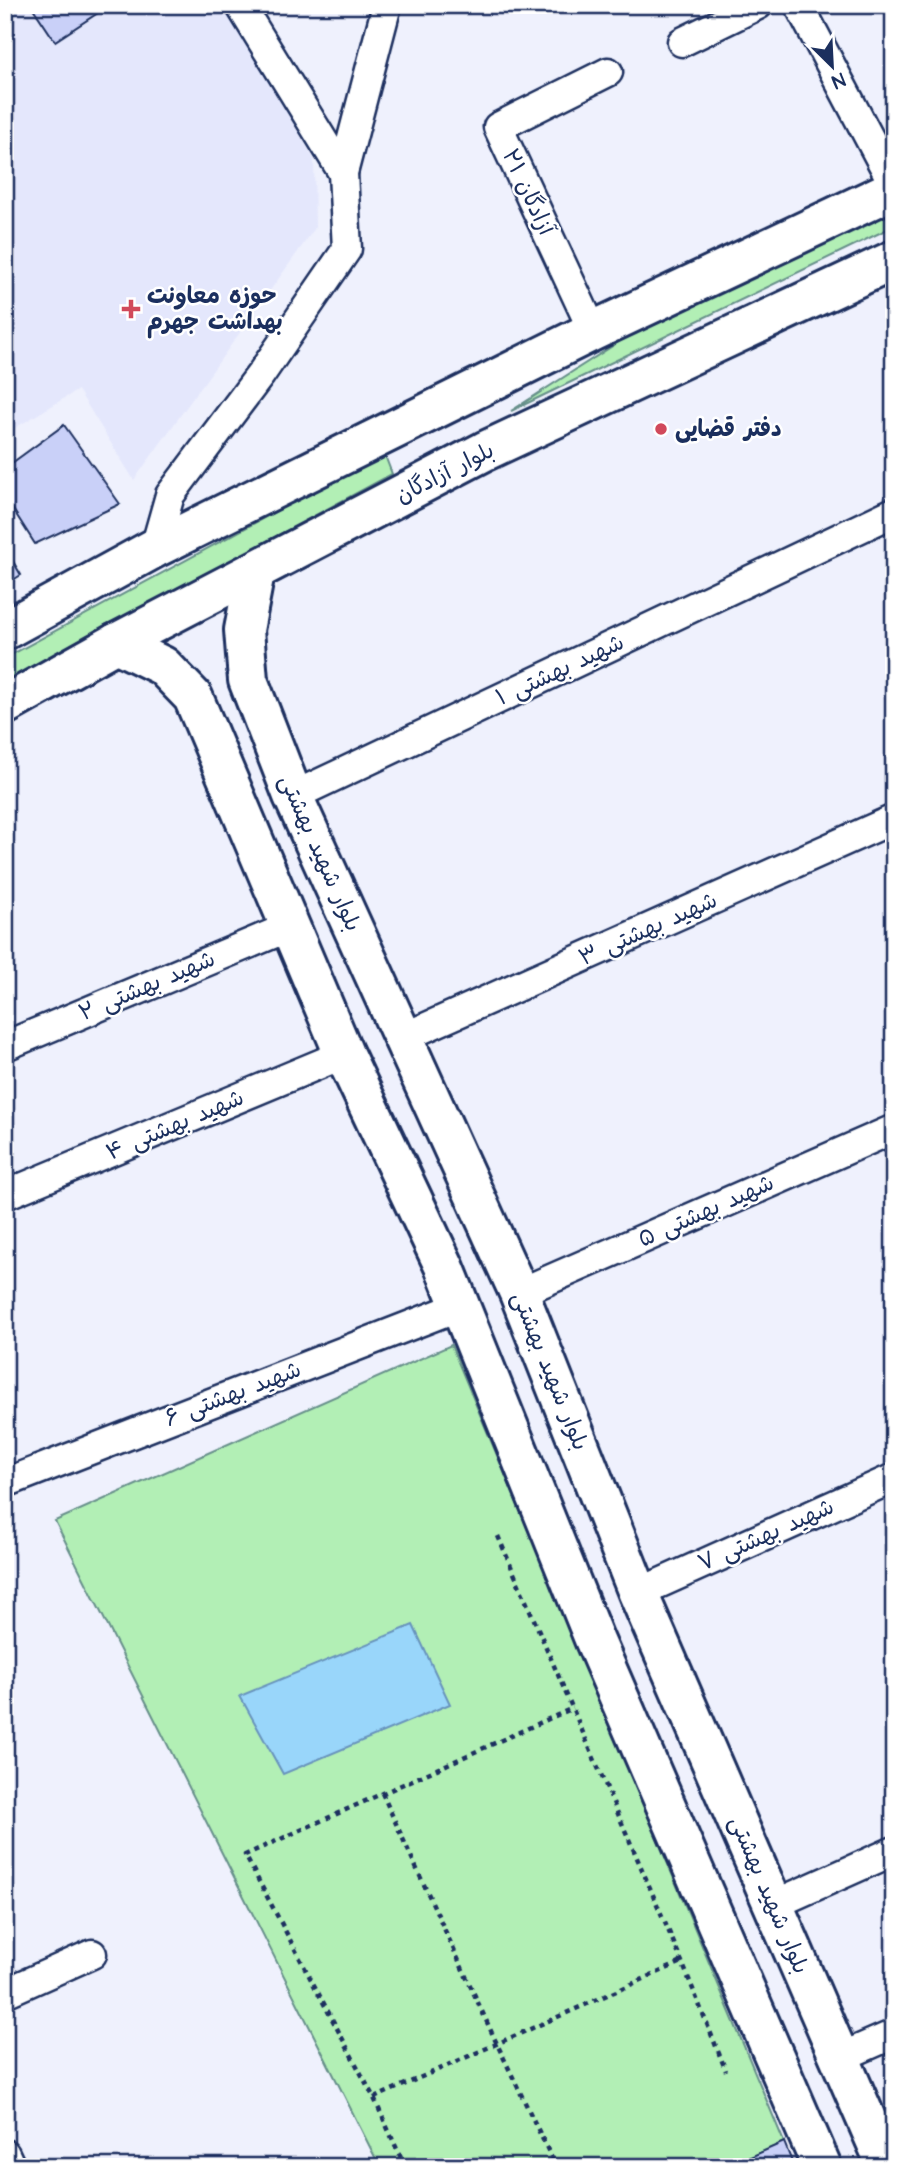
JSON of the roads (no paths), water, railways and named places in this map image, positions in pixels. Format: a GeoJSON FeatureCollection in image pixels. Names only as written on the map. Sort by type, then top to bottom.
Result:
{"type":"FeatureCollection","features":[{"type":"Feature","properties":{"kind":"main road"},"geometry":{"type":"LineString","coordinates":[[5,629],[155,548],[593,331],[894,187]]}},
{"type":"Feature","properties":{"kind":"main road","name":"بلوار آزادگان"},"geometry":{"type":"LineString","coordinates":[[5,705],[116,643],[485,451],[894,260]]}},
{"type":"Feature","properties":{"kind":"main road"},"geometry":{"type":"LineString","coordinates":[[459,399],[485,451]]}},
{"type":"Feature","properties":{"kind":"main road","name":"بلوار شهید بهشتی"},"geometry":{"type":"LineString","coordinates":[[255,572],[244,630],[248,680],[293,796],[519,1293],[638,1593],[887,2167]]}},
{"type":"Feature","properties":{"kind":"main road"},"geometry":{"type":"LineString","coordinates":[[116,643],[163,666],[193,697],[344,1054],[444,1266],[594,1639],[822,2167]]}},
{"type":"Feature","properties":{"kind":"main road"},"geometry":{"type":"LineString","coordinates":[[460,1306],[519,1293]]}},
{"type":"Feature","properties":{"kind":"street"},"geometry":{"type":"LineString","coordinates":[[240,5],[344,173]]}},
{"type":"Feature","properties":{"kind":"street"},"geometry":{"type":"LineString","coordinates":[[155,548],[170,495],[261,374],[347,249],[344,173],[387,5]]}},
{"type":"Feature","properties":{"kind":"street"},"geometry":{"type":"LineString","coordinates":[[682,43],[758,5]]}},
{"type":"Feature","properties":{"kind":"street"},"geometry":{"type":"LineString","coordinates":[[799,5],[894,187]]}},
{"type":"Feature","properties":{"kind":"street","name":"آزادگان ۲۱"},"geometry":{"type":"LineString","coordinates":[[593,331],[498,127],[608,72]]}},
{"type":"Feature","properties":{"kind":"street","name":"شهید بهشتی ۱"},"geometry":{"type":"LineString","coordinates":[[293,796],[894,512]]}},
{"type":"Feature","properties":{"kind":"street","name":"شهید بهشتی ۳"},"geometry":{"type":"LineString","coordinates":[[402,1038],[894,819]]}},
{"type":"Feature","properties":{"kind":"street","name":"شهید بهشتی ۲"},"geometry":{"type":"LineString","coordinates":[[5,1046],[289,927]]}},
{"type":"Feature","properties":{"kind":"street","name":"شهید بهشتی ۴"},"geometry":{"type":"LineString","coordinates":[[5,1195],[344,1054]]}},
{"type":"Feature","properties":{"kind":"street","name":"شهید بهشتی ۵"},"geometry":{"type":"LineString","coordinates":[[519,1293],[894,1129]]}},
{"type":"Feature","properties":{"kind":"street","name":"شهید بهشتی ۶"},"geometry":{"type":"LineString","coordinates":[[5,1483],[460,1306]]}},
{"type":"Feature","properties":{"kind":"street","name":"شهید بهشتی ۷"},"geometry":{"type":"LineString","coordinates":[[638,1593],[894,1478]]}},
{"type":"Feature","properties":{"kind":"street"},"geometry":{"type":"LineString","coordinates":[[773,1905],[894,1851]]}},
{"type":"Feature","properties":{"kind":"street"},"geometry":{"type":"LineString","coordinates":[[5,1993],[92,1954]]}},
{"type":"Feature","properties":{"kind":"street"},"geometry":{"type":"LineString","coordinates":[[839,2058],[894,2034]]}},
{"type":"Feature","properties":{"kind":"street"},"geometry":{"type":"LineString","coordinates":[[5,2154],[11,2167]]}},
{"type":"Feature","properties":{"kind":"water"},"geometry":{"type":"Polygon","coordinates":[[[413,1625],[450,1704],[283,1774],[240,1696],[413,1625]]]}},
{"type":"Feature","properties":{"kind":"place","name":"حوزه معاونت بهداشت جهرم"},"geometry":{"type":"Point","coordinates":[131,309]}},
{"type":"Feature","properties":{"kind":"place","name":"دفتر قضایی"},"geometry":{"type":"Point","coordinates":[661,429]}}]}
